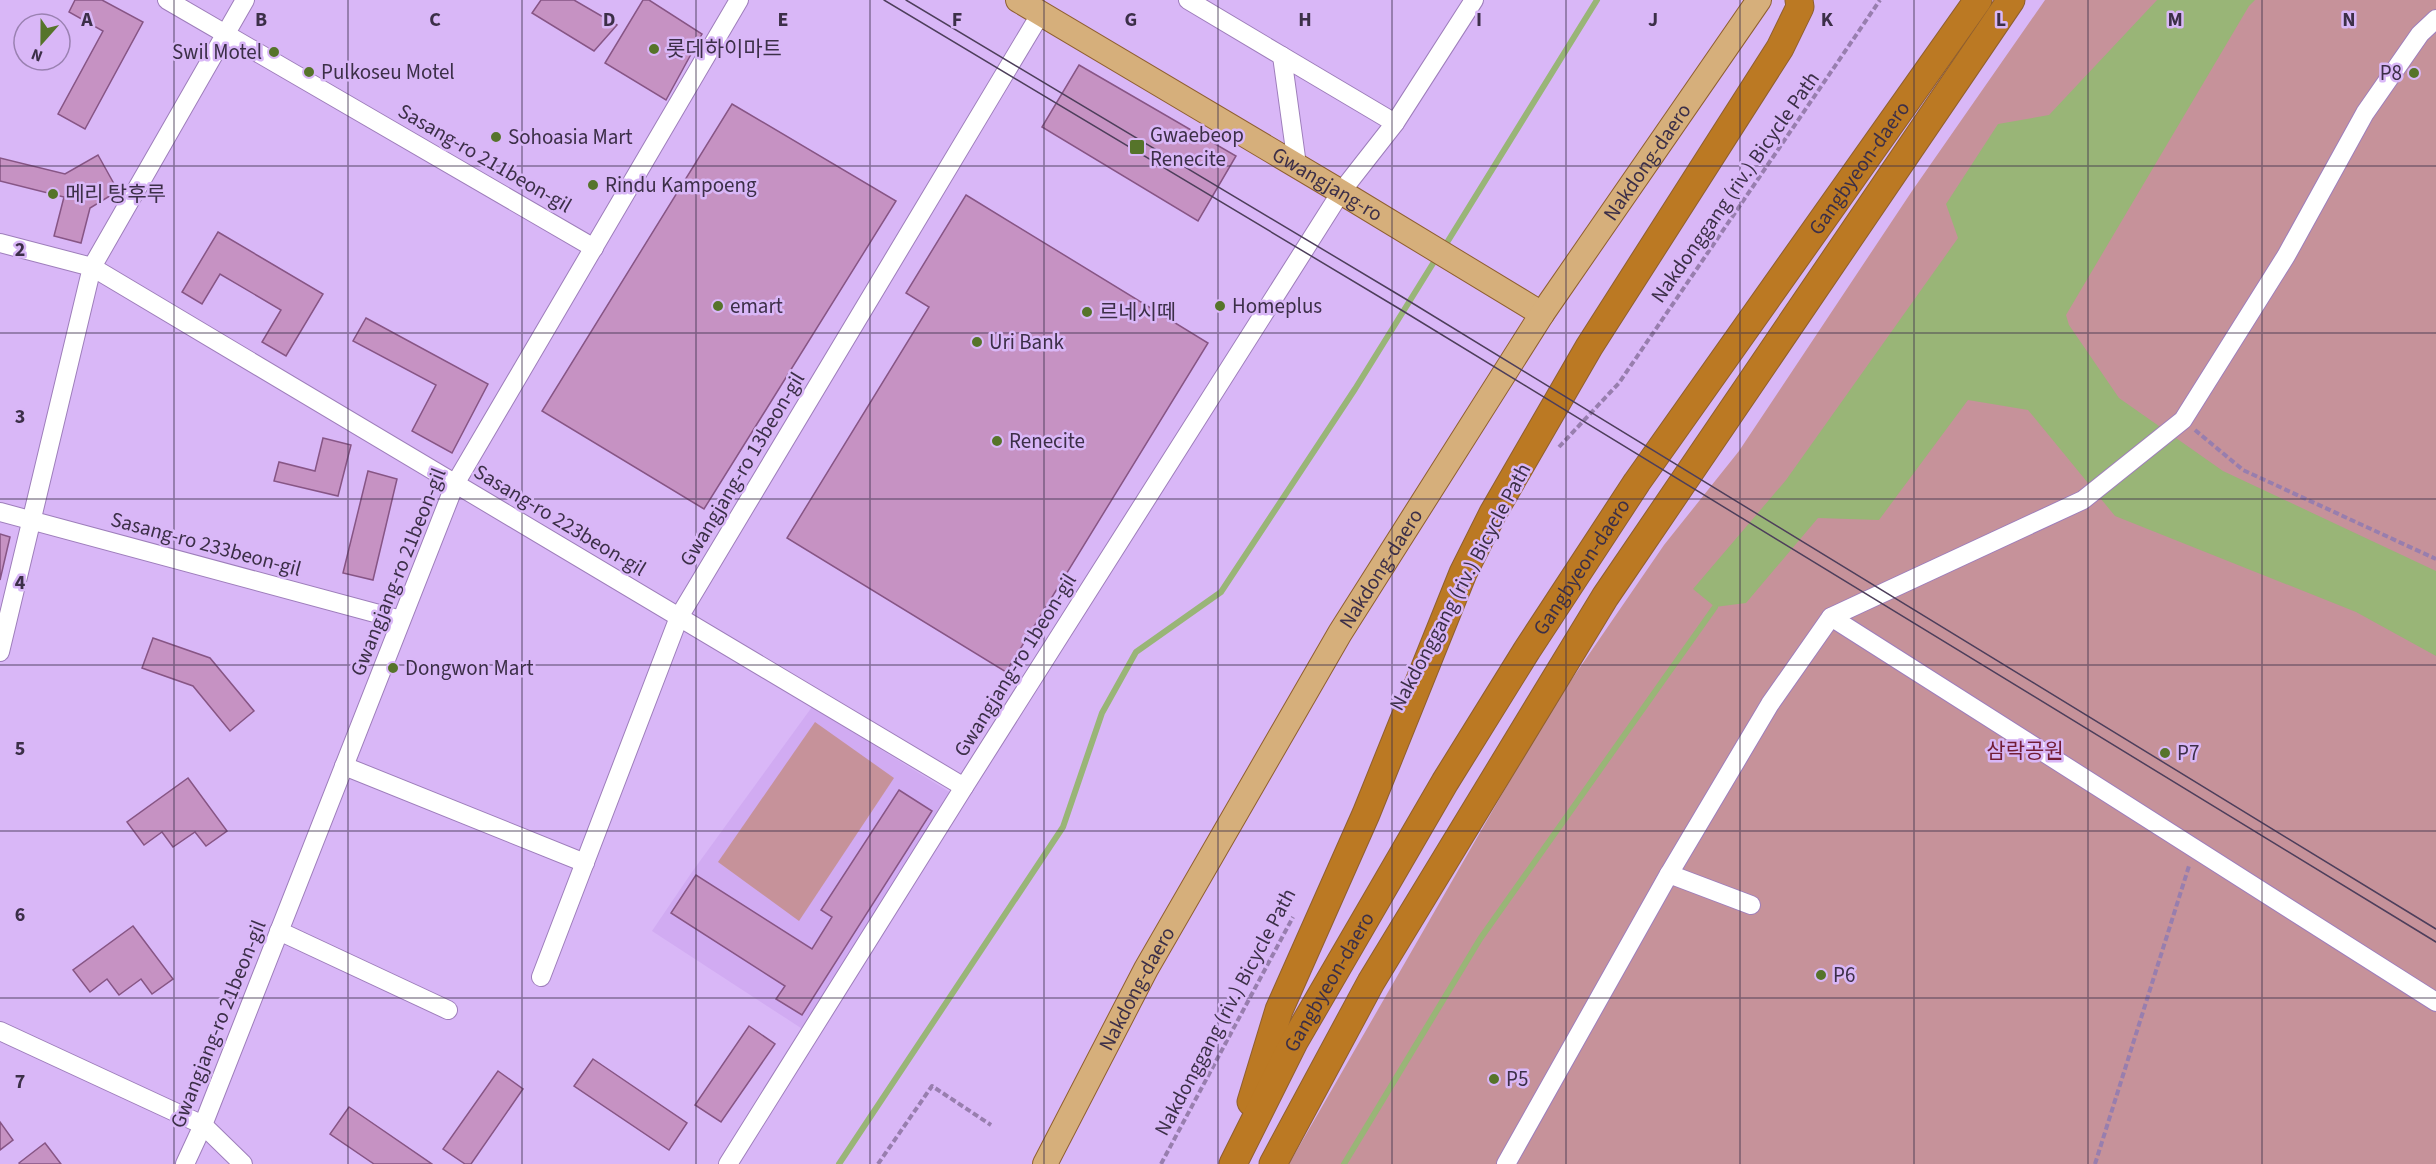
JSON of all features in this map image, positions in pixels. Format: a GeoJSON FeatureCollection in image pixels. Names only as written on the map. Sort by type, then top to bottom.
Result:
{"type":"FeatureCollection","features":[{"type":"Feature","properties":{"kind":"highway"},"geometry":{"type":"LineString","coordinates":[[1233,1164],[1279,1010],[1366,814],[1463,573],[1493,513],[1589,347],[1780,48],[1800,7],[1799,0]]}},
{"type":"Feature","properties":{"kind":"highway","name":"Gangbyeon-daero"},"geometry":{"type":"LineString","coordinates":[[1233,1164],[1294,1042],[1445,782],[1527,650],[1637,482],[1978,0]]}},
{"type":"Feature","properties":{"kind":"highway","name":"Gangbyeon-daero"},"geometry":{"type":"LineString","coordinates":[[1273,1164],[1371,982],[1605,597],[2011,0]]}},
{"type":"Feature","properties":{"kind":"main road","name":"Gwangjang-ro"},"geometry":{"type":"LineString","coordinates":[[1018,0],[1351,197],[1542,314]]}},
{"type":"Feature","properties":{"kind":"main road","name":"Nakdong-daero"},"geometry":{"type":"LineString","coordinates":[[1045,1164],[1146,969],[1334,643],[1542,314],[1759,0]]}},
{"type":"Feature","properties":{"kind":"street","name":"Sasang-ro 211beon-gil"},"geometry":{"type":"LineString","coordinates":[[167,0],[594,248]]}},
{"type":"Feature","properties":{"kind":"street"},"geometry":{"type":"LineString","coordinates":[[0,652],[92,267],[245,0]]}},
{"type":"Feature","properties":{"kind":"street","name":"Gwangjang-ro 21beon-gil"},"geometry":{"type":"LineString","coordinates":[[185,1164],[203,1125],[455,484],[739,0]]}},
{"type":"Feature","properties":{"kind":"street"},"geometry":{"type":"LineString","coordinates":[[1188,0],[1395,123]]}},
{"type":"Feature","properties":{"kind":"street","name":"Gwangjang-ro 1beon-gil"},"geometry":{"type":"LineString","coordinates":[[728,1164],[964,787],[1351,197],[1395,123],[1474,0]]}},
{"type":"Feature","properties":{"kind":"street","name":"Gwangjang-ro 13beon-gil"},"geometry":{"type":"LineString","coordinates":[[540,977],[679,617],[1041,13]]}},
{"type":"Feature","properties":{"kind":"street"},"geometry":{"type":"LineString","coordinates":[[1506,1164],[1669,874],[1770,704],[1831,617],[2083,500],[2183,420],[2286,256],[2365,112],[2420,34],[2436,19]]}},
{"type":"Feature","properties":{"kind":"street"},"geometry":{"type":"LineString","coordinates":[[1282,56],[1297,165]]}},
{"type":"Feature","properties":{"kind":"street","name":"Sasang-ro 223beon-gil"},"geometry":{"type":"LineString","coordinates":[[0,243],[92,267],[964,787]]}},
{"type":"Feature","properties":{"kind":"street","name":"Sasang-ro 233beon-gil"},"geometry":{"type":"LineString","coordinates":[[0,512],[401,620]]}},
{"type":"Feature","properties":{"kind":"street"},"geometry":{"type":"LineString","coordinates":[[1831,617],[2436,1002]]}},
{"type":"Feature","properties":{"kind":"street"},"geometry":{"type":"LineString","coordinates":[[344,766],[585,863]]}},
{"type":"Feature","properties":{"kind":"street"},"geometry":{"type":"LineString","coordinates":[[1669,874],[1751,905]]}},
{"type":"Feature","properties":{"kind":"street"},"geometry":{"type":"LineString","coordinates":[[279,931],[448,1010]]}},
{"type":"Feature","properties":{"kind":"street"},"geometry":{"type":"LineString","coordinates":[[0,1031],[203,1125],[243,1164]]}},
{"type":"Feature","properties":{"kind":"path","name":"Nakdonggang (riv.) Bicycle Path"},"geometry":{"type":"LineString","coordinates":[[1551,455],[1618,383],[1880,0]]}},
{"type":"Feature","properties":{"kind":"path"},"geometry":{"type":"LineString","coordinates":[[2183,420],[2243,470],[2436,559]]}},
{"type":"Feature","properties":{"kind":"path"},"geometry":{"type":"LineString","coordinates":[[2095,1164],[2195,848]]}},
{"type":"Feature","properties":{"kind":"path","name":"Nakdonggang (riv.) Bicycle Path"},"geometry":{"type":"LineString","coordinates":[[1161,1164],[1297,910]]}},
{"type":"Feature","properties":{"kind":"path"},"geometry":{"type":"LineString","coordinates":[[879,1163],[932,1086],[991,1125]]}},
{"type":"Feature","properties":{"kind":"shaded area"},"geometry":{"type":"Polygon","coordinates":[[[2157,0],[2255,0],[2249,6],[2066,315],[2069,325],[2119,398],[2223,471],[2436,571],[2436,656],[2356,612],[2115,516],[2028,410],[1968,400],[1879,520],[1818,518],[1746,603],[1715,607],[1693,589],[1786,480],[1958,238],[1946,204],[1998,124],[2049,115],[2157,0]]]}},
{"type":"Feature","properties":{"kind":"shaded area"},"geometry":{"type":"Polygon","coordinates":[[[812,707],[964,801],[804,1030],[652,931],[812,707]]]}},
{"type":"Feature","properties":{"kind":"green space","name":"삼락공원"},"geometry":{"type":"Polygon","coordinates":[[[2045,0],[2436,0],[2436,1164],[1289,1164],[1550,711],[1664,545],[1739,451],[1912,191],[2045,0]]]}},
{"type":"Feature","properties":{"kind":"green space"},"geometry":{"type":"Polygon","coordinates":[[[815,722],[894,778],[799,921],[718,862],[815,722]]]}},
{"type":"Feature","properties":{"kind":"building"},"geometry":{"type":"Polygon","coordinates":[[[75,0],[102,0],[143,22],[85,129],[58,114],[103,31],[69,12],[75,0]]]}},
{"type":"Feature","properties":{"kind":"building"},"geometry":{"type":"Polygon","coordinates":[[[541,0],[574,0],[617,25],[594,51],[532,13],[541,0]]]}},
{"type":"Feature","properties":{"kind":"building","name":"롯데하이마트"},"geometry":{"type":"Polygon","coordinates":[[[643,0],[649,0],[702,34],[666,100],[605,63],[643,0]]]}},
{"type":"Feature","properties":{"kind":"building"},"geometry":{"type":"Polygon","coordinates":[[[1079,65],[1236,156],[1198,221],[1042,127],[1079,65]]]}},
{"type":"Feature","properties":{"kind":"building","name":"emart"},"geometry":{"type":"Polygon","coordinates":[[[732,104],[896,201],[704,509],[542,411],[732,104]]]}},
{"type":"Feature","properties":{"kind":"building"},"geometry":{"type":"Polygon","coordinates":[[[98,155],[118,191],[90,208],[81,243],[54,236],[64,197],[0,181],[0,158],[65,174],[98,155]]]}},
{"type":"Feature","properties":{"kind":"building","name":"Renecite"},"geometry":{"type":"Polygon","coordinates":[[[966,195],[1208,343],[1006,672],[787,538],[929,307],[906,293],[966,195]]]}},
{"type":"Feature","properties":{"kind":"building"},"geometry":{"type":"Polygon","coordinates":[[[218,232],[323,294],[286,356],[262,342],[281,310],[220,274],[202,304],[182,292],[218,232]]]}},
{"type":"Feature","properties":{"kind":"building"},"geometry":{"type":"Polygon","coordinates":[[[366,318],[488,384],[452,453],[412,431],[436,385],[353,341],[366,318]]]}},
{"type":"Feature","properties":{"kind":"building"},"geometry":{"type":"Polygon","coordinates":[[[323,438],[351,445],[338,496],[274,481],[279,462],[315,471],[323,438]]]}},
{"type":"Feature","properties":{"kind":"building"},"geometry":{"type":"Polygon","coordinates":[[[368,471],[397,479],[373,580],[343,573],[368,471]]]}},
{"type":"Feature","properties":{"kind":"building"},"geometry":{"type":"Polygon","coordinates":[[[0,534],[10,537],[0,580],[0,534]]]}},
{"type":"Feature","properties":{"kind":"building"},"geometry":{"type":"Polygon","coordinates":[[[153,638],[210,658],[254,711],[230,731],[193,686],[142,668],[153,638]]]}},
{"type":"Feature","properties":{"kind":"building"},"geometry":{"type":"Polygon","coordinates":[[[188,778],[227,831],[206,846],[195,832],[173,847],[162,832],[144,845],[127,822],[188,778]]]}},
{"type":"Feature","properties":{"kind":"building"},"geometry":{"type":"Polygon","coordinates":[[[899,790],[932,811],[802,1015],[776,999],[785,986],[671,913],[696,875],[812,949],[832,917],[821,910],[899,790]]]}},
{"type":"Feature","properties":{"kind":"building"},"geometry":{"type":"Polygon","coordinates":[[[133,926],[173,979],[152,994],[141,979],[119,995],[107,979],[90,992],[73,970],[133,926]]]}},
{"type":"Feature","properties":{"kind":"building"},"geometry":{"type":"Polygon","coordinates":[[[749,1026],[775,1044],[721,1122],[695,1105],[749,1026]]]}},
{"type":"Feature","properties":{"kind":"building"},"geometry":{"type":"Polygon","coordinates":[[[593,1059],[687,1123],[669,1150],[574,1086],[593,1059]]]}},
{"type":"Feature","properties":{"kind":"building"},"geometry":{"type":"Polygon","coordinates":[[[498,1071],[523,1089],[471,1164],[465,1164],[443,1149],[498,1071]]]}},
{"type":"Feature","properties":{"kind":"building"},"geometry":{"type":"Polygon","coordinates":[[[349,1107],[432,1164],[374,1164],[330,1134],[349,1107]]]}},
{"type":"Feature","properties":{"kind":"building"},"geometry":{"type":"Polygon","coordinates":[[[0,1122],[13,1140],[0,1150],[0,1122]]]}},
{"type":"Feature","properties":{"kind":"building"},"geometry":{"type":"Polygon","coordinates":[[[45,1143],[61,1164],[19,1163],[45,1143]]]}},
{"type":"Feature","properties":{"kind":"waterway"},"geometry":{"type":"LineString","coordinates":[[1443,249],[1597,0]]}},
{"type":"Feature","properties":{"kind":"waterway"},"geometry":{"type":"LineString","coordinates":[[839,1164],[1063,827],[1102,713],[1136,652],[1221,592],[1355,389],[1437,257]]}},
{"type":"Feature","properties":{"kind":"waterway"},"geometry":{"type":"LineString","coordinates":[[1344,1164],[1480,939],[1715,607]]}},
{"type":"Feature","properties":{"kind":"tram line"},"geometry":{"type":"LineString","coordinates":[[884,0],[1398,308],[2436,942]]}},
{"type":"Feature","properties":{"kind":"tram line"},"geometry":{"type":"LineString","coordinates":[[906,0],[1404,298],[2436,929]]}},
{"type":"Feature","properties":{"kind":"place","name":"롯데하이마트"},"geometry":{"type":"Point","coordinates":[654,49]}},
{"type":"Feature","properties":{"kind":"place","name":"Swil Motel"},"geometry":{"type":"Point","coordinates":[274,52]}},
{"type":"Feature","properties":{"kind":"place","name":"Pulkoseu Motel"},"geometry":{"type":"Point","coordinates":[309,72]}},
{"type":"Feature","properties":{"kind":"place","name":"P8"},"geometry":{"type":"Point","coordinates":[2414,73]}},
{"type":"Feature","properties":{"kind":"place","name":"Sohoasia Mart"},"geometry":{"type":"Point","coordinates":[496,137]}},
{"type":"Feature","properties":{"kind":"place","name":"Gwaebeop Renecite"},"geometry":{"type":"Point","coordinates":[1137,147]}},
{"type":"Feature","properties":{"kind":"place","name":"Rindu Kampoeng"},"geometry":{"type":"Point","coordinates":[593,185]}},
{"type":"Feature","properties":{"kind":"place","name":"메리 탕후루"},"geometry":{"type":"Point","coordinates":[53,194]}},
{"type":"Feature","properties":{"kind":"place","name":"emart"},"geometry":{"type":"Point","coordinates":[718,306]}},
{"type":"Feature","properties":{"kind":"place","name":"Homeplus"},"geometry":{"type":"Point","coordinates":[1220,306]}},
{"type":"Feature","properties":{"kind":"place","name":"르네시떼"},"geometry":{"type":"Point","coordinates":[1087,312]}},
{"type":"Feature","properties":{"kind":"place","name":"Uri Bank"},"geometry":{"type":"Point","coordinates":[977,342]}},
{"type":"Feature","properties":{"kind":"place","name":"Renecite"},"geometry":{"type":"Point","coordinates":[997,441]}},
{"type":"Feature","properties":{"kind":"place","name":"Dongwon Mart"},"geometry":{"type":"Point","coordinates":[393,668]}},
{"type":"Feature","properties":{"kind":"place","name":"P7"},"geometry":{"type":"Point","coordinates":[2165,753]}},
{"type":"Feature","properties":{"kind":"place","name":"P6"},"geometry":{"type":"Point","coordinates":[1821,975]}},
{"type":"Feature","properties":{"kind":"place","name":"P5"},"geometry":{"type":"Point","coordinates":[1494,1079]}}]}
